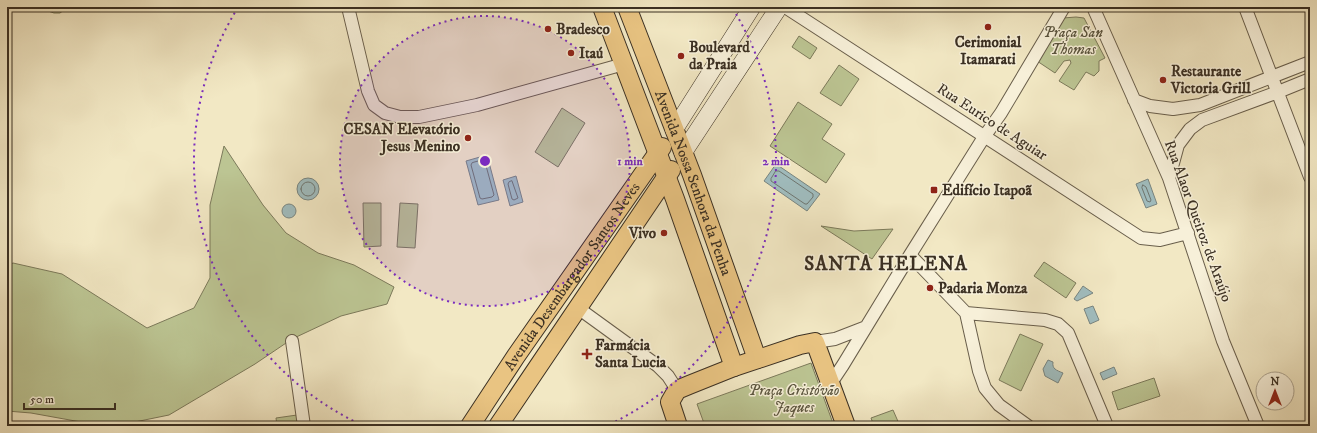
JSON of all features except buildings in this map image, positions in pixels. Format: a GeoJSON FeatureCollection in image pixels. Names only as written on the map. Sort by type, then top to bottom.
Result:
{"type":"FeatureCollection","features":[{"type":"Feature","properties":{"kind":"main road","name":"Avenida Nossa Senhora da Penha"},"geometry":{"type":"LineString","coordinates":[[602,7],[658,153],[734,367]]}},
{"type":"Feature","properties":{"kind":"main road","name":"Avenida Nossa Senhora da Penha"},"geometry":{"type":"LineString","coordinates":[[627,7],[683,153],[757,359]]}},
{"type":"Feature","properties":{"kind":"main road","name":"Avenida Desembargador Santos Neves"},"geometry":{"type":"LineString","coordinates":[[470,426],[516,356],[674,130],[752,7]]}},
{"type":"Feature","properties":{"kind":"main road","name":"Avenida Desembargador Santos Neves"},"geometry":{"type":"LineString","coordinates":[[498,426],[683,153],[779,7]]}},
{"type":"Feature","properties":{"kind":"main road"},"geometry":{"type":"LineString","coordinates":[[678,426],[670,402],[677,390],[734,367],[800,345],[815,342],[846,426]]}},
{"type":"Feature","properties":{"kind":"street"},"geometry":{"type":"LineString","coordinates":[[348,7],[368,91],[374,105],[385,114],[400,118],[419,118],[477,105],[624,64]]}},
{"type":"Feature","properties":{"kind":"street","name":"Rua Eurico de Aguiar"},"geometry":{"type":"LineString","coordinates":[[785,7],[1141,238],[1160,240],[1188,233]]}},
{"type":"Feature","properties":{"kind":"street"},"geometry":{"type":"LineString","coordinates":[[831,383],[984,137],[1001,114],[1064,7]]}},
{"type":"Feature","properties":{"kind":"street","name":"Rua Alaor Queiroz de Araújo"},"geometry":{"type":"LineString","coordinates":[[1094,7],[1169,178],[1223,341],[1258,426]]}},
{"type":"Feature","properties":{"kind":"street"},"geometry":{"type":"LineString","coordinates":[[1245,7],[1278,92],[1305,149],[1310,177]]}},
{"type":"Feature","properties":{"kind":"street"},"geometry":{"type":"LineString","coordinates":[[1134,100],[1150,106],[1173,109],[1200,105],[1310,62]]}},
{"type":"Feature","properties":{"kind":"street"},"geometry":{"type":"LineString","coordinates":[[1169,178],[1178,145],[1190,129],[1202,120],[1310,79]]}},
{"type":"Feature","properties":{"kind":"street"},"geometry":{"type":"LineString","coordinates":[[910,255],[966,313],[979,371],[985,388],[998,405],[1028,426]]}},
{"type":"Feature","properties":{"kind":"street"},"geometry":{"type":"LineString","coordinates":[[578,308],[658,366],[668,376],[677,390]]}},
{"type":"Feature","properties":{"kind":"street"},"geometry":{"type":"LineString","coordinates":[[966,313],[1045,320],[1058,324],[1068,333],[1107,425]]}},
{"type":"Feature","properties":{"kind":"street"},"geometry":{"type":"LineString","coordinates":[[815,342],[835,339],[866,327]]}},
{"type":"Feature","properties":{"kind":"street"},"geometry":{"type":"LineString","coordinates":[[292,341],[304,426]]}},
{"type":"Feature","properties":{"kind":"green space"},"geometry":{"type":"Polygon","coordinates":[[[36,7],[68,7],[60,13],[54,13],[36,7]]]}},
{"type":"Feature","properties":{"kind":"green space","name":"Praça San Thomas"},"geometry":{"type":"Polygon","coordinates":[[[1063,18],[1084,18],[1105,58],[1099,61],[1099,71],[1094,76],[1086,72],[1074,90],[1059,81],[1071,63],[1070,60],[1064,61],[1055,73],[1037,61],[1063,18]]]}},
{"type":"Feature","properties":{"kind":"green space"},"geometry":{"type":"Polygon","coordinates":[[[799,36],[817,48],[810,59],[792,47],[799,36]]]}},
{"type":"Feature","properties":{"kind":"green space"},"geometry":{"type":"Polygon","coordinates":[[[839,65],[859,79],[841,106],[820,93],[839,65]]]}},
{"type":"Feature","properties":{"kind":"green space"},"geometry":{"type":"Polygon","coordinates":[[[798,102],[832,124],[822,139],[845,154],[826,183],[770,146],[798,102]]]}},
{"type":"Feature","properties":{"kind":"green space"},"geometry":{"type":"Polygon","coordinates":[[[562,108],[585,123],[558,167],[535,152],[562,108]]]}},
{"type":"Feature","properties":{"kind":"green space"},"geometry":{"type":"Polygon","coordinates":[[[224,146],[263,205],[286,233],[318,253],[354,265],[394,287],[387,304],[341,316],[292,339],[255,364],[169,415],[120,425],[92,424],[31,413],[7,411],[7,266],[13,263],[62,274],[147,328],[194,308],[210,278],[210,205],[224,146]]]}},
{"type":"Feature","properties":{"kind":"green space"},"geometry":{"type":"Polygon","coordinates":[[[363,203],[381,203],[381,246],[364,247],[363,203]]]}},
{"type":"Feature","properties":{"kind":"green space"},"geometry":{"type":"Polygon","coordinates":[[[400,203],[418,204],[415,248],[397,247],[400,203]]]}},
{"type":"Feature","properties":{"kind":"green space"},"geometry":{"type":"Polygon","coordinates":[[[821,226],[854,231],[893,229],[872,259],[821,226]]]}},
{"type":"Feature","properties":{"kind":"green space"},"geometry":{"type":"Polygon","coordinates":[[[1044,262],[1076,283],[1066,298],[1034,276],[1044,262]]]}},
{"type":"Feature","properties":{"kind":"green space"},"geometry":{"type":"Polygon","coordinates":[[[1020,334],[1043,344],[1021,391],[999,380],[1020,334]]]}},
{"type":"Feature","properties":{"kind":"green space","name":"Praça Cristóvão Jaques"},"geometry":{"type":"Polygon","coordinates":[[[811,363],[834,426],[705,426],[697,404],[811,363]]]}},
{"type":"Feature","properties":{"kind":"green space"},"geometry":{"type":"Polygon","coordinates":[[[1154,378],[1160,396],[1118,410],[1112,392],[1154,378]]]}},
{"type":"Feature","properties":{"kind":"green space"},"geometry":{"type":"Polygon","coordinates":[[[893,410],[900,426],[874,426],[871,418],[893,410]]]}},
{"type":"Feature","properties":{"kind":"green space"},"geometry":{"type":"Polygon","coordinates":[[[297,415],[298,426],[277,426],[276,418],[297,415]]]}},
{"type":"Feature","properties":{"kind":"water"},"geometry":{"type":"Polygon","coordinates":[[[487,155],[499,200],[478,205],[466,161],[487,155]]]}},
{"type":"Feature","properties":{"kind":"water"},"geometry":{"type":"Polygon","coordinates":[[[776,164],[820,194],[807,211],[764,181],[776,164]]]}},
{"type":"Feature","properties":{"kind":"water"},"geometry":{"type":"Polygon","coordinates":[[[516,176],[523,202],[510,206],[503,180],[516,176]]]}},
{"type":"Feature","properties":{"kind":"water"},"geometry":{"type":"Polygon","coordinates":[[[304,178],[312,178],[319,185],[319,193],[312,200],[304,200],[297,193],[297,185],[304,178]]]}},
{"type":"Feature","properties":{"kind":"water"},"geometry":{"type":"Polygon","coordinates":[[[1148,179],[1157,204],[1146,208],[1136,184],[1148,179]]]}},
{"type":"Feature","properties":{"kind":"water"},"geometry":{"type":"Polygon","coordinates":[[[289,204],[294,206],[296,211],[294,216],[289,218],[284,216],[282,211],[284,206],[289,204]]]}},
{"type":"Feature","properties":{"kind":"water"},"geometry":{"type":"Polygon","coordinates":[[[1083,286],[1093,293],[1077,301],[1074,299],[1083,286]]]}},
{"type":"Feature","properties":{"kind":"water"},"geometry":{"type":"Polygon","coordinates":[[[1093,306],[1099,320],[1090,324],[1084,309],[1093,306]]]}},
{"type":"Feature","properties":{"kind":"water"},"geometry":{"type":"Polygon","coordinates":[[[1048,360],[1053,362],[1055,369],[1063,373],[1058,383],[1045,376],[1043,369],[1048,360]]]}},
{"type":"Feature","properties":{"kind":"water"},"geometry":{"type":"Polygon","coordinates":[[[1114,367],[1117,374],[1103,380],[1100,373],[1114,367]]]}},
{"type":"Feature","properties":{"kind":"place","name":"Cerimonial Itamarati"},"geometry":{"type":"Point","coordinates":[988,27]}},
{"type":"Feature","properties":{"kind":"place","name":"Bradesco"},"geometry":{"type":"Point","coordinates":[548,29]}},
{"type":"Feature","properties":{"kind":"place","name":"Itaú"},"geometry":{"type":"Point","coordinates":[571,53]}},
{"type":"Feature","properties":{"kind":"place","name":"Boulevard da Praia"},"geometry":{"type":"Point","coordinates":[681,56]}},
{"type":"Feature","properties":{"kind":"place","name":"Restaurante Victoria Grill"},"geometry":{"type":"Point","coordinates":[1163,80]}},
{"type":"Feature","properties":{"kind":"place","name":"CESAN Elevatório Jesus Menino"},"geometry":{"type":"Point","coordinates":[468,138]}},
{"type":"Feature","properties":{"kind":"place","name":"Edifício Itapoã"},"geometry":{"type":"Point","coordinates":[934,190]}},
{"type":"Feature","properties":{"kind":"place","name":"Vivo"},"geometry":{"type":"Point","coordinates":[664,233]}},
{"type":"Feature","properties":{"kind":"place","name":"Padaria Monza"},"geometry":{"type":"Point","coordinates":[930,288]}},
{"type":"Feature","properties":{"kind":"place","name":"Farmácia Santa Lucia"},"geometry":{"type":"Point","coordinates":[587,354]}},
{"type":"Feature","properties":{"kind":"district","name":"SANTA HELENA"},"geometry":{"type":"Point","coordinates":[886,264]}}]}
